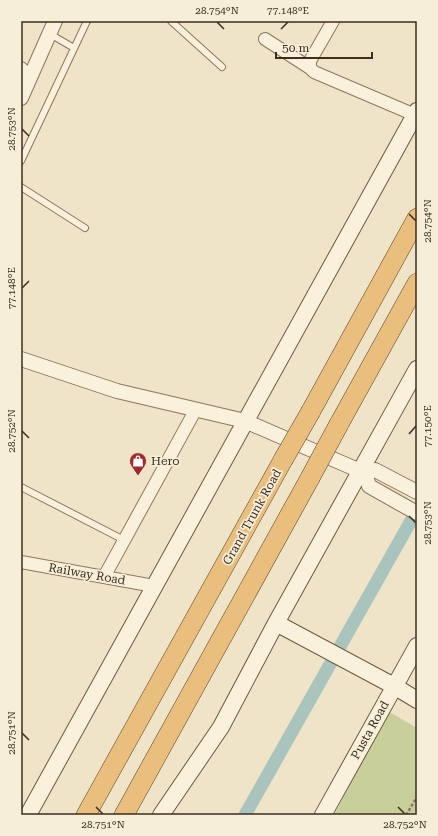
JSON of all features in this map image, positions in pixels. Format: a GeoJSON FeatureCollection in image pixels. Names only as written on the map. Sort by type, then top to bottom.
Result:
{"type":"FeatureCollection","features":[{"type":"Feature","properties":{"kind":"highway","name":"Grand Trunk Road"},"geometry":{"type":"LineString","coordinates":[[86,815],[417,218]]}},
{"type":"Feature","properties":{"kind":"highway"},"geometry":{"type":"LineString","coordinates":[[124,815],[417,283]]}},
{"type":"Feature","properties":{"kind":"main road"},"geometry":{"type":"LineString","coordinates":[[28,815],[416,113]]}},
{"type":"Feature","properties":{"kind":"main road"},"geometry":{"type":"LineString","coordinates":[[161,815],[221,727],[276,623],[363,472],[417,369]]}},
{"type":"Feature","properties":{"kind":"main road"},"geometry":{"type":"LineString","coordinates":[[276,623],[394,686],[417,700]]}},
{"type":"Feature","properties":{"kind":"main road","name":"Pusta Road"},"geometry":{"type":"LineString","coordinates":[[323,815],[417,646]]}},
{"type":"Feature","properties":{"kind":"street"},"geometry":{"type":"LineString","coordinates":[[310,68],[310,61],[332,21]]}},
{"type":"Feature","properties":{"kind":"street"},"geometry":{"type":"LineString","coordinates":[[21,98],[26,72],[53,27]]}},
{"type":"Feature","properties":{"kind":"street"},"geometry":{"type":"LineString","coordinates":[[265,39],[314,72],[416,113]]}},
{"type":"Feature","properties":{"kind":"street"},"geometry":{"type":"LineString","coordinates":[[21,359],[116,391],[245,421],[363,472],[375,470],[417,492]]}},
{"type":"Feature","properties":{"kind":"street"},"geometry":{"type":"LineString","coordinates":[[104,577],[196,409]]}},
{"type":"Feature","properties":{"kind":"street"},"geometry":{"type":"LineString","coordinates":[[363,472],[369,486],[417,513]]}},
{"type":"Feature","properties":{"kind":"street","name":"Railway Road"},"geometry":{"type":"LineString","coordinates":[[21,562],[154,586]]}},
{"type":"Feature","properties":{"kind":"lane"},"geometry":{"type":"LineString","coordinates":[[21,161],[87,21]]}},
{"type":"Feature","properties":{"kind":"lane"},"geometry":{"type":"LineString","coordinates":[[171,21],[222,67]]}},
{"type":"Feature","properties":{"kind":"lane"},"geometry":{"type":"LineString","coordinates":[[53,27],[74,48]]}},
{"type":"Feature","properties":{"kind":"lane"},"geometry":{"type":"LineString","coordinates":[[21,187],[85,228]]}},
{"type":"Feature","properties":{"kind":"lane"},"geometry":{"type":"LineString","coordinates":[[21,487],[124,540]]}},
{"type":"Feature","properties":{"kind":"path"},"geometry":{"type":"LineString","coordinates":[[406,815],[417,796]]}},
{"type":"Feature","properties":{"kind":"green space"},"geometry":{"type":"Polygon","coordinates":[[[388,711],[417,728],[417,815],[334,815],[388,711]]]}},
{"type":"Feature","properties":{"kind":"waterway"},"geometry":{"type":"LineString","coordinates":[[245,815],[417,510]]}},
{"type":"Feature","properties":{"kind":"place","name":"Hero"},"geometry":{"type":"Point","coordinates":[138,476]}}]}
